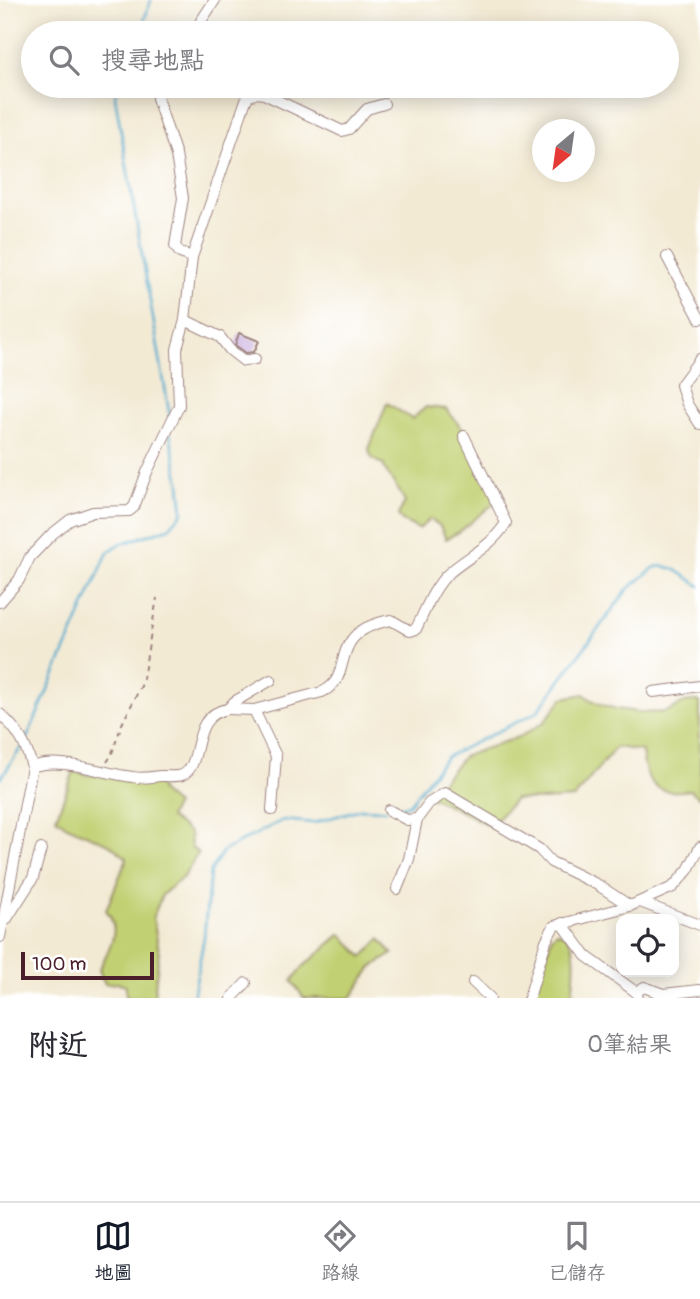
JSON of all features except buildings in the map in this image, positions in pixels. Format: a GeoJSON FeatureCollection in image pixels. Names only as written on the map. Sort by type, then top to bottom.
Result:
{"type":"FeatureCollection","features":[{"type":"Feature","properties":{"kind":"street"},"geometry":{"type":"LineString","coordinates":[[201,21],[215,0]]}},
{"type":"Feature","properties":{"kind":"street"},"geometry":{"type":"LineString","coordinates":[[157,98],[177,155],[183,198],[175,246],[180,253],[192,257]]}},
{"type":"Feature","properties":{"kind":"street"},"geometry":{"type":"LineString","coordinates":[[0,602],[19,580],[30,557],[70,520],[93,512],[129,511],[134,508],[147,472],[179,406],[177,349],[185,320],[192,257],[247,98]]}},
{"type":"Feature","properties":{"kind":"street"},"geometry":{"type":"LineString","coordinates":[[272,98],[342,131],[349,129],[367,109],[384,104]]}},
{"type":"Feature","properties":{"kind":"street"},"geometry":{"type":"LineString","coordinates":[[667,257],[700,319]]}},
{"type":"Feature","properties":{"kind":"street"},"geometry":{"type":"LineString","coordinates":[[185,320],[220,337],[230,351],[244,360],[255,359]]}},
{"type":"Feature","properties":{"kind":"street"},"geometry":{"type":"LineString","coordinates":[[700,359],[681,385],[687,404],[700,424]]}},
{"type":"Feature","properties":{"kind":"street"},"geometry":{"type":"LineString","coordinates":[[32,767],[49,762],[136,778],[182,775],[195,756],[197,739],[205,724],[219,710],[254,710],[333,688],[338,681],[345,648],[364,628],[391,620],[410,631],[416,629],[447,574],[497,538],[506,523],[464,436]]}},
{"type":"Feature","properties":{"kind":"street"},"geometry":{"type":"LineString","coordinates":[[228,709],[234,702],[271,680]]}},
{"type":"Feature","properties":{"kind":"street"},"geometry":{"type":"LineString","coordinates":[[653,692],[700,686]]}},
{"type":"Feature","properties":{"kind":"street"},"geometry":{"type":"LineString","coordinates":[[254,710],[276,756],[272,810]]}},
{"type":"Feature","properties":{"kind":"street"},"geometry":{"type":"LineString","coordinates":[[0,714],[13,725],[25,742],[32,767],[1,932]]}},
{"type":"Feature","properties":{"kind":"street"},"geometry":{"type":"LineString","coordinates":[[397,889],[409,859],[416,819],[429,803],[445,793],[539,849],[551,862],[635,904],[700,925]]}},
{"type":"Feature","properties":{"kind":"street"},"geometry":{"type":"LineString","coordinates":[[388,810],[407,820],[416,819]]}},
{"type":"Feature","properties":{"kind":"street"},"geometry":{"type":"LineString","coordinates":[[529,998],[554,926],[635,904],[673,887],[688,870],[700,847]]}},
{"type":"Feature","properties":{"kind":"street"},"geometry":{"type":"LineString","coordinates":[[1,932],[33,877],[41,849]]}},
{"type":"Feature","properties":{"kind":"street"},"geometry":{"type":"LineString","coordinates":[[562,923],[586,956],[637,995],[644,987],[663,994],[700,990]]}},
{"type":"Feature","properties":{"kind":"street"},"geometry":{"type":"LineString","coordinates":[[472,982],[490,998]]}},
{"type":"Feature","properties":{"kind":"street"},"geometry":{"type":"LineString","coordinates":[[232,998],[246,983]]}},
{"type":"Feature","properties":{"kind":"path"},"geometry":{"type":"LineString","coordinates":[[100,764],[106,763],[111,756],[122,724],[142,684],[157,598]]}},
{"type":"Feature","properties":{"kind":"green space"},"geometry":{"type":"Polygon","coordinates":[[[387,403],[412,419],[426,407],[446,409],[475,444],[497,501],[459,532],[446,539],[440,526],[430,519],[419,529],[402,521],[398,515],[405,502],[383,464],[370,455],[369,449],[387,403]]]}},
{"type":"Feature","properties":{"kind":"green space"},"geometry":{"type":"Polygon","coordinates":[[[584,694],[610,707],[645,712],[664,712],[685,702],[700,702],[700,798],[690,790],[669,791],[654,785],[646,772],[642,751],[616,747],[574,798],[515,799],[491,826],[429,796],[464,756],[521,736],[544,722],[563,698],[584,694]]]}},
{"type":"Feature","properties":{"kind":"green space"},"geometry":{"type":"Polygon","coordinates":[[[74,771],[87,775],[157,778],[161,792],[176,805],[169,817],[190,833],[191,847],[198,853],[184,876],[162,895],[153,917],[159,951],[154,997],[126,998],[126,985],[105,984],[99,970],[110,948],[114,932],[111,917],[106,910],[127,858],[109,844],[67,826],[56,818],[74,771]]]}},
{"type":"Feature","properties":{"kind":"green space"},"geometry":{"type":"Polygon","coordinates":[[[557,932],[565,935],[573,950],[575,970],[572,998],[531,998],[552,936],[557,932]]]}},
{"type":"Feature","properties":{"kind":"green space"},"geometry":{"type":"Polygon","coordinates":[[[341,934],[363,957],[380,939],[393,954],[372,967],[351,998],[304,998],[292,981],[303,967],[341,934]]]}},
{"type":"Feature","properties":{"kind":"waterway"},"geometry":{"type":"LineString","coordinates":[[144,21],[151,0]]}},
{"type":"Feature","properties":{"kind":"waterway"},"geometry":{"type":"LineString","coordinates":[[115,98],[170,417]]}},
{"type":"Feature","properties":{"kind":"waterway"},"geometry":{"type":"LineString","coordinates":[[26,740],[108,552],[120,544],[169,528],[183,512],[170,434]]}},
{"type":"Feature","properties":{"kind":"waterway"},"geometry":{"type":"LineString","coordinates":[[393,809],[409,804],[446,757],[537,712],[627,590],[655,567],[664,566],[676,570],[700,586]]}},
{"type":"Feature","properties":{"kind":"waterway"},"geometry":{"type":"LineString","coordinates":[[0,779],[21,748]]}},
{"type":"Feature","properties":{"kind":"waterway"},"geometry":{"type":"LineString","coordinates":[[193,998],[204,937],[210,872],[223,851],[283,820],[314,823],[360,809],[386,810]]}}]}
